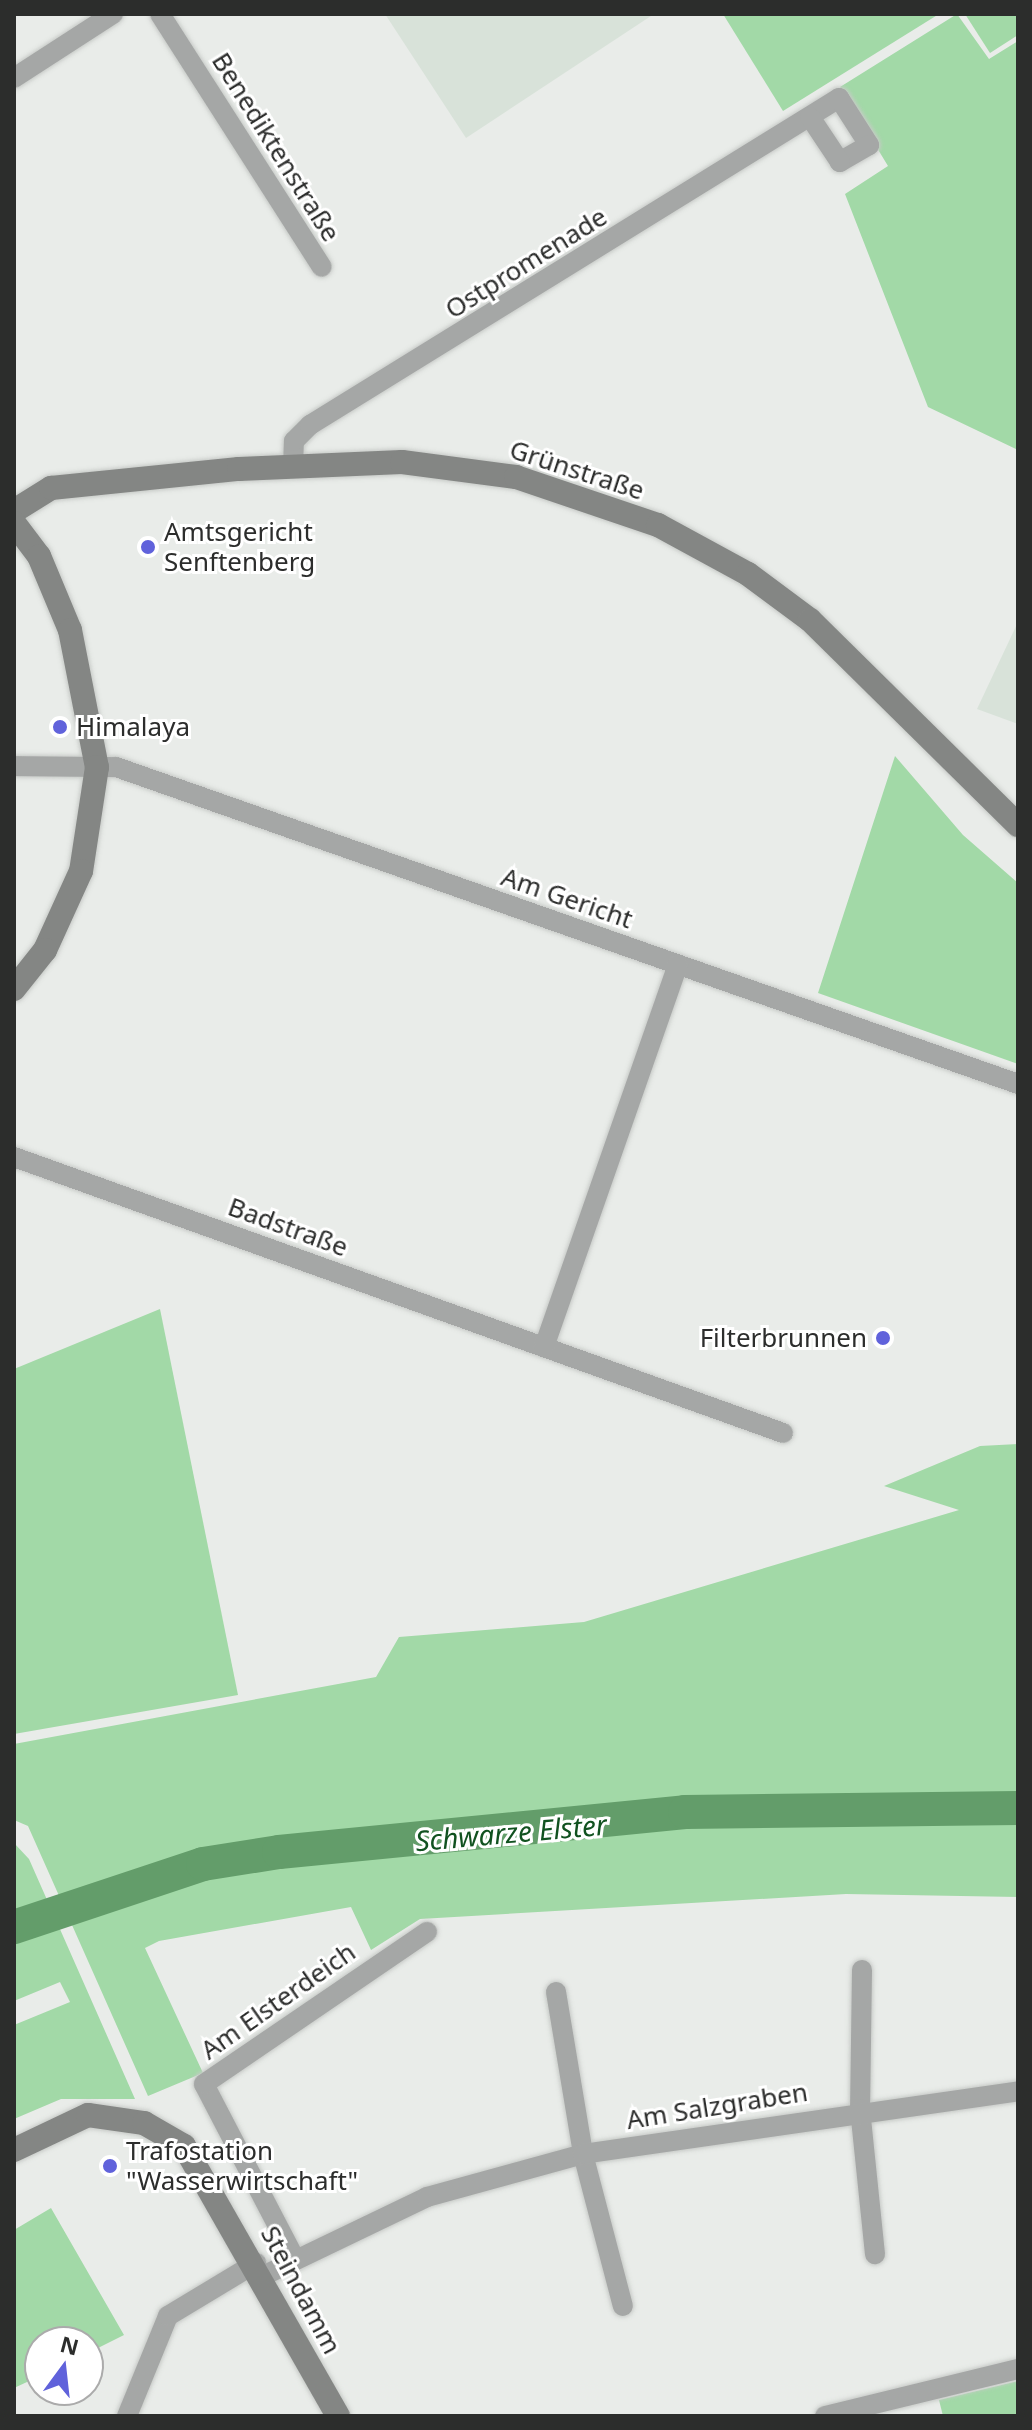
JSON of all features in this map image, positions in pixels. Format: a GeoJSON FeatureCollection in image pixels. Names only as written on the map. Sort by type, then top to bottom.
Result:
{"type":"FeatureCollection","features":[{"type":"Feature","properties":{"kind":"main road","name":"Grünstraße"},"geometry":{"type":"LineString","coordinates":[[14,511],[51,488],[293,467],[476,468],[658,525],[748,574],[810,620],[1018,825]]}},
{"type":"Feature","properties":{"kind":"main road"},"geometry":{"type":"LineString","coordinates":[[14,523],[39,556],[70,630],[97,767],[81,871],[45,950],[14,989]]}},
{"type":"Feature","properties":{"kind":"main road","name":"Steindamm"},"geometry":{"type":"LineString","coordinates":[[14,2150],[88,2115],[156,2128],[198,2160],[338,2416]]}},
{"type":"Feature","properties":{"kind":"street"},"geometry":{"type":"LineString","coordinates":[[14,78],[113,14]]}},
{"type":"Feature","properties":{"kind":"street","name":"Benediktenstraße"},"geometry":{"type":"LineString","coordinates":[[160,14],[322,267]]}},
{"type":"Feature","properties":{"kind":"street","name":"Ostpromenade"},"geometry":{"type":"LineString","coordinates":[[293,467],[294,441],[310,425],[810,117]]}},
{"type":"Feature","properties":{"kind":"street","name":"Am Gericht"},"geometry":{"type":"LineString","coordinates":[[14,766],[116,767],[1018,1084]]}},
{"type":"Feature","properties":{"kind":"street"},"geometry":{"type":"LineString","coordinates":[[544,1347],[678,965]]}},
{"type":"Feature","properties":{"kind":"street","name":"Badstraße"},"geometry":{"type":"LineString","coordinates":[[14,1157],[783,1433]]}},
{"type":"Feature","properties":{"kind":"street","name":"Am Elsterdeich"},"geometry":{"type":"LineString","coordinates":[[295,2259],[204,2084],[427,1932]]}},
{"type":"Feature","properties":{"kind":"street"},"geometry":{"type":"LineString","coordinates":[[862,1970],[860,2109],[875,2254]]}},
{"type":"Feature","properties":{"kind":"street"},"geometry":{"type":"LineString","coordinates":[[556,1992],[583,2154],[623,2306]]}},
{"type":"Feature","properties":{"kind":"street","name":"Am Salzgraben"},"geometry":{"type":"LineString","coordinates":[[127,2416],[168,2316],[260,2269],[295,2259],[427,2197],[583,2154],[860,2109],[1018,2091]]}},
{"type":"Feature","properties":{"kind":"street"},"geometry":{"type":"LineString","coordinates":[[825,2416],[1018,2369]]}},
{"type":"Feature","properties":{"kind":"shaded area"},"geometry":{"type":"Polygon","coordinates":[[[385,14],[654,14],[466,138],[385,14]]]}},
{"type":"Feature","properties":{"kind":"shaded area"},"geometry":{"type":"Polygon","coordinates":[[[1018,622],[1018,724],[977,709],[1018,622]]]}},
{"type":"Feature","properties":{"kind":"green space"},"geometry":{"type":"Polygon","coordinates":[[[723,14],[939,14],[783,111],[723,14]]]}},
{"type":"Feature","properties":{"kind":"green space"},"geometry":{"type":"Polygon","coordinates":[[[957,14],[989,59],[1018,41],[1018,450],[928,407],[845,194],[888,166],[840,87],[957,14]]]}},
{"type":"Feature","properties":{"kind":"green space"},"geometry":{"type":"Polygon","coordinates":[[[965,14],[1018,14],[1018,35],[990,53],[965,14]]]}},
{"type":"Feature","properties":{"kind":"green space"},"geometry":{"type":"Polygon","coordinates":[[[895,756],[963,835],[1018,883],[1018,1064],[818,993],[895,756]]]}},
{"type":"Feature","properties":{"kind":"green space"},"geometry":{"type":"Polygon","coordinates":[[[160,1309],[238,1695],[14,1734],[14,1369],[160,1309]]]}},
{"type":"Feature","properties":{"kind":"green space"},"geometry":{"type":"Polygon","coordinates":[[[1018,1444],[1018,1897],[846,1894],[420,1919],[371,1950],[351,1907],[159,1941],[145,1948],[203,2073],[148,2096],[28,1826],[14,1820],[14,1744],[376,1677],[399,1637],[584,1622],[959,1510],[884,1486],[980,1446],[1018,1444]]]}},
{"type":"Feature","properties":{"kind":"green space"},"geometry":{"type":"Polygon","coordinates":[[[14,1843],[29,1859],[135,2099],[61,2099],[14,2119],[14,2025],[70,2002],[60,1982],[14,2001],[14,1843]]]}},
{"type":"Feature","properties":{"kind":"green space"},"geometry":{"type":"Polygon","coordinates":[[[51,2208],[124,2335],[104,2345],[104,2326],[24,2326],[24,2383],[14,2388],[14,2230],[51,2208]]]}},
{"type":"Feature","properties":{"kind":"green space"},"geometry":{"type":"Polygon","coordinates":[[[1018,2381],[1018,2416],[943,2416],[939,2400],[1018,2381]]]}},
{"type":"Feature","properties":{"kind":"waterway","name":"Schwarze Elster"},"geometry":{"type":"LineString","coordinates":[[14,1927],[203,1864],[279,1852],[685,1812],[1018,1808]]}},
{"type":"Feature","properties":{"kind":"place","name":"Amtsgericht Senftenberg"},"geometry":{"type":"Point","coordinates":[148,547]}},
{"type":"Feature","properties":{"kind":"place","name":"Himalaya"},"geometry":{"type":"Point","coordinates":[60,727]}},
{"type":"Feature","properties":{"kind":"place","name":"Filterbrunnen"},"geometry":{"type":"Point","coordinates":[883,1338]}},
{"type":"Feature","properties":{"kind":"place","name":"Trafostation \"Wasserwirtschaft\""},"geometry":{"type":"Point","coordinates":[110,2166]}}]}
